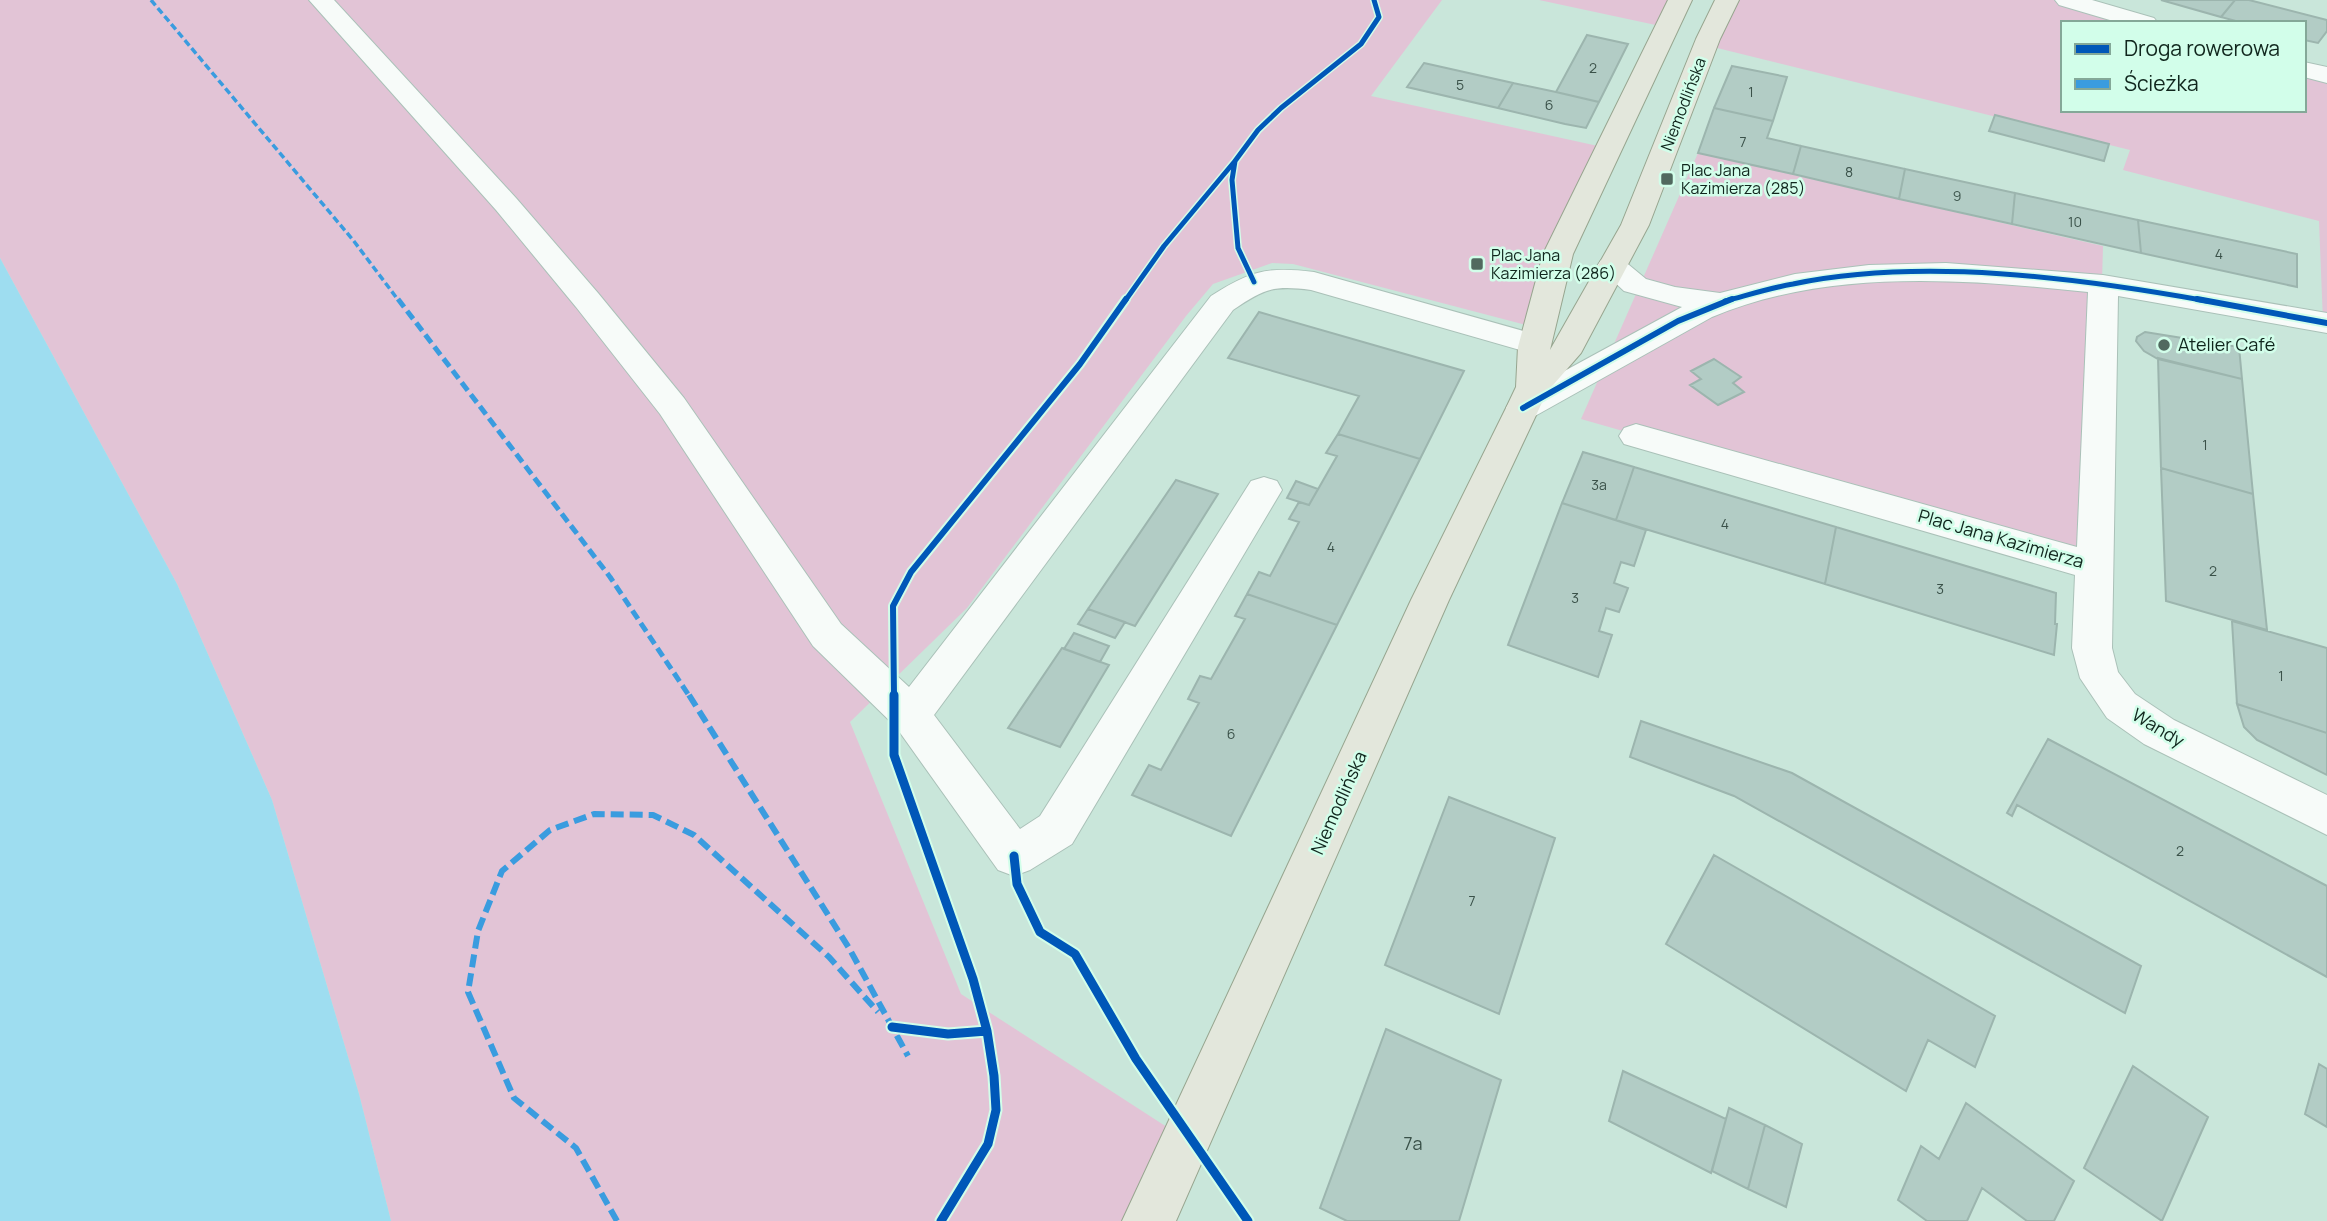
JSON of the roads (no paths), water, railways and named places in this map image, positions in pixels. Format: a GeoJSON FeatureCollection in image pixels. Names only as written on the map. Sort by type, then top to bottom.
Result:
{"type":"FeatureCollection","features":[{"type":"Feature","properties":{"kind":"main road","name":"Niemodlińska"},"geometry":{"type":"LineString","coordinates":[[1527,397],[1534,344],[1558,254],[1680,0]]}},
{"type":"Feature","properties":{"kind":"main road","name":"Niemodlińska"},"geometry":{"type":"LineString","coordinates":[[1149,1221],[1430,600],[1527,397],[1564,353],[1635,225],[1708,39],[1727,0]]}},
{"type":"Feature","properties":{"kind":"street"},"geometry":{"type":"LineString","coordinates":[[321,0],[506,204],[587,300],[672,407],[827,635],[911,715],[1014,856],[1056,830],[1264,490]]}},
{"type":"Feature","properties":{"kind":"street"},"geometry":{"type":"LineString","coordinates":[[2067,0],[2139,21]]}},
{"type":"Feature","properties":{"kind":"street"},"geometry":{"type":"LineString","coordinates":[[2306,70],[2327,75]]}},
{"type":"Feature","properties":{"kind":"street"},"geometry":{"type":"LineString","coordinates":[[1612,265],[1635,285],[1672,296],[1721,302]]}},
{"type":"Feature","properties":{"kind":"street"},"geometry":{"type":"LineString","coordinates":[[1527,397],[1721,302],[1801,282],[1876,275],[1989,275],[2103,284],[2166,292],[2327,323]]}},
{"type":"Feature","properties":{"kind":"street"},"geometry":{"type":"LineString","coordinates":[[911,715],[1222,303],[1233,293],[1254,282],[1272,279],[1314,281],[1534,344]]}},
{"type":"Feature","properties":{"kind":"street","name":"Plac Jana Kazimierza"},"geometry":{"type":"LineString","coordinates":[[1636,436],[2094,566],[2103,284]]}},
{"type":"Feature","properties":{"kind":"street","name":"Wandy"},"geometry":{"type":"LineString","coordinates":[[2094,566],[2092,648],[2100,678],[2120,705],[2159,732],[2327,816]]}},
{"type":"Feature","properties":{"kind":"water"},"geometry":{"type":"Polygon","coordinates":[[[0,258],[177,584],[272,800],[359,1094],[391,1221],[0,1221],[0,258]]]}},
{"type":"Feature","properties":{"kind":"place","name":"Plac Jana Kazimierza (285)"},"geometry":{"type":"Point","coordinates":[1667,179]}},
{"type":"Feature","properties":{"kind":"place","name":"Plac Jana Kazimierza (286)"},"geometry":{"type":"Point","coordinates":[1477,264]}},
{"type":"Feature","properties":{"kind":"place","name":"Atelier Café"},"geometry":{"type":"Point","coordinates":[2164,345]}}]}
